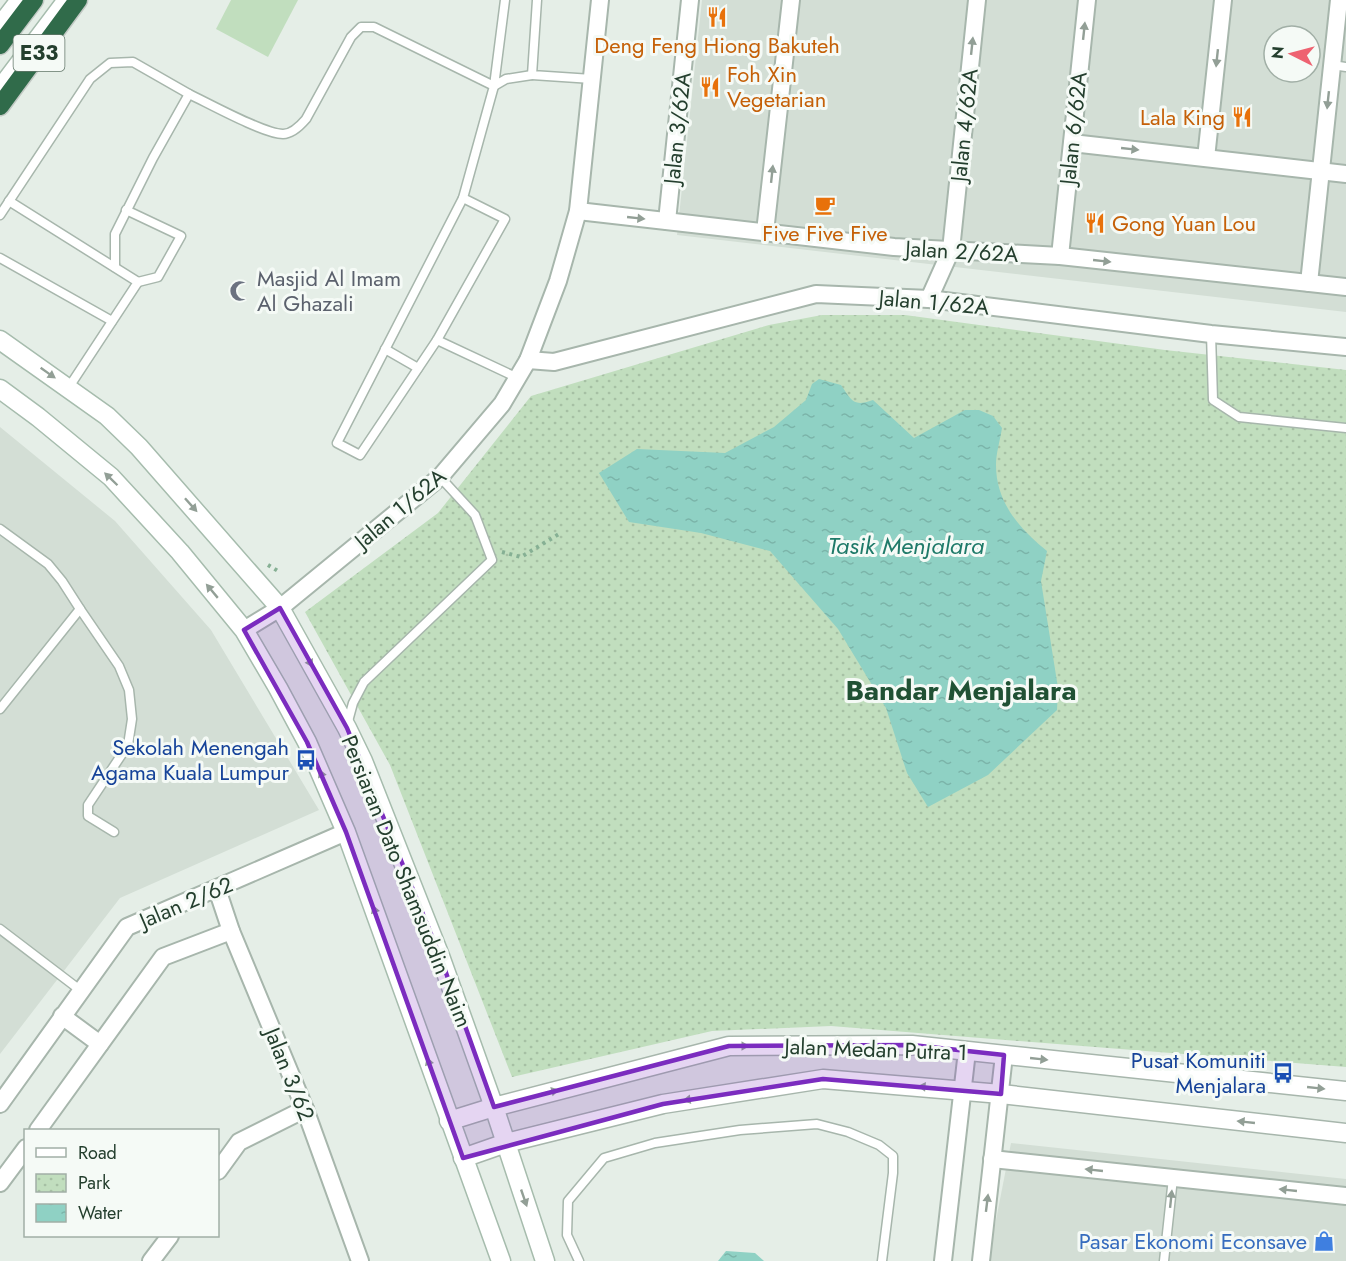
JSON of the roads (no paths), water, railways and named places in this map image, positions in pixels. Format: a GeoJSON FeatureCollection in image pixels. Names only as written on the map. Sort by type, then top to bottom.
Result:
{"type":"FeatureCollection","features":[{"type":"Feature","properties":{"kind":"highway","name":"E33"},"geometry":{"type":"LineString","coordinates":[[0,45],[34,0]]}},
{"type":"Feature","properties":{"kind":"highway","name":"E33"},"geometry":{"type":"LineString","coordinates":[[0,106],[78,0]]}},
{"type":"Feature","properties":{"kind":"main road"},"geometry":{"type":"LineString","coordinates":[[0,26],[20,0]]}},
{"type":"Feature","properties":{"kind":"main road"},"geometry":{"type":"LineString","coordinates":[[0,89],[67,0]]}},
{"type":"Feature","properties":{"kind":"main road"},"geometry":{"type":"LineString","coordinates":[[0,99],[18,66]]}},
{"type":"Feature","properties":{"kind":"main road","name":"Persiaran Dato Shamsuddin Naim"},"geometry":{"type":"LineString","coordinates":[[0,340],[107,416],[139,447],[280,608],[347,728],[363,762],[440,956],[546,1261]]}},
{"type":"Feature","properties":{"kind":"main road","name":"Persiaran Dato Shamsuddin Naim"},"geometry":{"type":"LineString","coordinates":[[0,389],[111,477],[180,552],[244,630],[307,742],[346,832],[501,1261]]}},
{"type":"Feature","properties":{"kind":"main road","name":"Jalan Medan Putra 1"},"geometry":{"type":"LineString","coordinates":[[449,1121],[494,1107],[729,1046],[912,1045],[1346,1091]]}},
{"type":"Feature","properties":{"kind":"main road","name":"Jalan Medan Putra 1"},"geometry":{"type":"LineString","coordinates":[[463,1158],[506,1143],[663,1104],[823,1079],[963,1090],[1346,1133]]}},
{"type":"Feature","properties":{"kind":"street","name":"Jalan 1/62A"},"geometry":{"type":"LineString","coordinates":[[244,630],[280,608],[440,477],[483,429],[518,378],[528,360],[558,281],[578,212],[600,0]]}},
{"type":"Feature","properties":{"kind":"street","name":"Jalan 3/62A"},"geometry":{"type":"LineString","coordinates":[[668,221],[690,0]]}},
{"type":"Feature","properties":{"kind":"street"},"geometry":{"type":"LineString","coordinates":[[765,232],[791,0]]}},
{"type":"Feature","properties":{"kind":"street","name":"Jalan 4/62A"},"geometry":{"type":"LineString","coordinates":[[929,299],[951,250],[977,0]]}},
{"type":"Feature","properties":{"kind":"street","name":"Jalan 6/62A"},"geometry":{"type":"LineString","coordinates":[[1060,256],[1087,0]]}},
{"type":"Feature","properties":{"kind":"street"},"geometry":{"type":"LineString","coordinates":[[1206,158],[1223,0]]}},
{"type":"Feature","properties":{"kind":"street"},"geometry":{"type":"LineString","coordinates":[[1309,283],[1321,171],[1339,66],[1339,0]]}},
{"type":"Feature","properties":{"kind":"street"},"geometry":{"type":"LineString","coordinates":[[1072,143],[1346,174]]}},
{"type":"Feature","properties":{"kind":"street","name":"Jalan 2/62A"},"geometry":{"type":"LineString","coordinates":[[578,212],[894,247],[1060,256],[1346,286]]}},
{"type":"Feature","properties":{"kind":"street","name":"Jalan 1/62A"},"geometry":{"type":"LineString","coordinates":[[528,360],[554,362],[816,294],[929,299],[1211,334],[1346,347]]}},
{"type":"Feature","properties":{"kind":"street","name":"Jalan 2/62"},"geometry":{"type":"LineString","coordinates":[[0,1104],[127,927],[346,832]]}},
{"type":"Feature","properties":{"kind":"street","name":"Jalan 3/62"},"geometry":{"type":"LineString","coordinates":[[217,889],[231,931],[305,1109],[360,1261]]}},
{"type":"Feature","properties":{"kind":"street","name":"Jalan 2/62"},"geometry":{"type":"LineString","coordinates":[[39,1129],[164,957],[231,931]]}},
{"type":"Feature","properties":{"kind":"street"},"geometry":{"type":"LineString","coordinates":[[62,1016],[100,1044]]}},
{"type":"Feature","properties":{"kind":"street"},"geometry":{"type":"LineString","coordinates":[[943,1261],[967,1051]]}},
{"type":"Feature","properties":{"kind":"street"},"geometry":{"type":"LineString","coordinates":[[981,1261],[1004,1055]]}},
{"type":"Feature","properties":{"kind":"street"},"geometry":{"type":"LineString","coordinates":[[219,1170],[239,1142],[305,1109]]}},
{"type":"Feature","properties":{"kind":"street"},"geometry":{"type":"LineString","coordinates":[[0,1183],[24,1151]]}},
{"type":"Feature","properties":{"kind":"street"},"geometry":{"type":"LineString","coordinates":[[992,1159],[1346,1196]]}},
{"type":"Feature","properties":{"kind":"street"},"geometry":{"type":"LineString","coordinates":[[151,1261],[169,1237]]}},
{"type":"Feature","properties":{"kind":"lane"},"geometry":{"type":"LineString","coordinates":[[463,198],[505,219],[437,340],[360,455],[337,443],[463,198],[494,86],[505,0]]}},
{"type":"Feature","properties":{"kind":"lane"},"geometry":{"type":"LineString","coordinates":[[532,75],[537,0]]}},
{"type":"Feature","properties":{"kind":"lane"},"geometry":{"type":"LineString","coordinates":[[0,215],[90,79],[110,63],[133,62],[189,94],[242,120],[275,133],[286,134],[306,120],[351,38],[361,27],[374,27],[494,86]]}},
{"type":"Feature","properties":{"kind":"lane"},"geometry":{"type":"LineString","coordinates":[[494,86],[506,79],[532,75],[592,79]]}},
{"type":"Feature","properties":{"kind":"lane"},"geometry":{"type":"LineString","coordinates":[[115,267],[115,234],[153,158],[189,94]]}},
{"type":"Feature","properties":{"kind":"lane"},"geometry":{"type":"LineString","coordinates":[[9,201],[138,282]]}},
{"type":"Feature","properties":{"kind":"lane"},"geometry":{"type":"LineString","coordinates":[[69,387],[138,282],[158,277],[181,236],[126,210]]}},
{"type":"Feature","properties":{"kind":"lane"},"geometry":{"type":"LineString","coordinates":[[0,258],[112,321]]}},
{"type":"Feature","properties":{"kind":"lane"},"geometry":{"type":"LineString","coordinates":[[1211,334],[1214,400],[1239,417],[1346,428]]}},
{"type":"Feature","properties":{"kind":"lane"},"geometry":{"type":"LineString","coordinates":[[437,340],[518,378]]}},
{"type":"Feature","properties":{"kind":"lane"},"geometry":{"type":"LineString","coordinates":[[386,349],[418,368]]}},
{"type":"Feature","properties":{"kind":"lane"},"geometry":{"type":"LineString","coordinates":[[347,728],[352,703],[364,682],[492,560],[475,515],[440,477]]}},
{"type":"Feature","properties":{"kind":"lane"},"geometry":{"type":"LineString","coordinates":[[0,529],[48,564],[62,581],[119,666],[129,690],[132,719],[128,745],[86,811],[87,816],[114,831]]}},
{"type":"Feature","properties":{"kind":"lane"},"geometry":{"type":"LineString","coordinates":[[0,709],[80,609]]}},
{"type":"Feature","properties":{"kind":"lane"},"geometry":{"type":"LineString","coordinates":[[0,929],[80,990]]}},
{"type":"Feature","properties":{"kind":"lane"},"geometry":{"type":"LineString","coordinates":[[579,1261],[567,1235],[568,1201],[604,1158],[655,1143],[740,1130],[817,1124],[848,1132],[879,1145],[892,1156],[893,1173],[882,1261]]}},
{"type":"Feature","properties":{"kind":"lane"},"geometry":{"type":"LineString","coordinates":[[1164,1261],[1173,1178]]}},
{"type":"Feature","properties":{"kind":"water","name":"Tasik Menjalara"},"geometry":{"type":"Polygon","coordinates":[[[819,379],[841,385],[851,399],[857,403],[873,400],[914,438],[965,410],[979,410],[993,416],[1002,428],[996,465],[1000,491],[1011,514],[1047,551],[1041,581],[1058,688],[1057,710],[988,775],[928,807],[907,773],[886,708],[838,629],[770,551],[701,533],[629,522],[599,473],[637,449],[725,453],[774,427],[806,400],[812,384],[819,379]]]}},
{"type":"Feature","properties":{"kind":"water"},"geometry":{"type":"Polygon","coordinates":[[[726,1251],[755,1253],[764,1261],[718,1261],[726,1251]]]}},
{"type":"Feature","properties":{"kind":"place","name":"Deng Feng Hiong Bakuteh"},"geometry":{"type":"Point","coordinates":[717,17]}},
{"type":"Feature","properties":{"kind":"place","name":"Foh Xin Vegetarian"},"geometry":{"type":"Point","coordinates":[710,87]}},
{"type":"Feature","properties":{"kind":"place","name":"Lala King"},"geometry":{"type":"Point","coordinates":[1242,117]}},
{"type":"Feature","properties":{"kind":"place","name":"Five Five Five"},"geometry":{"type":"Point","coordinates":[825,205]}},
{"type":"Feature","properties":{"kind":"place","name":"Gong Yuan Lou"},"geometry":{"type":"Point","coordinates":[1095,223]}},
{"type":"Feature","properties":{"kind":"place","name":"Masjid Al Imam Al Ghazali"},"geometry":{"type":"Point","coordinates":[240,291]}},
{"type":"Feature","properties":{"kind":"place","name":"Sekolah Menengah Agama Kuala Lumpur"},"geometry":{"type":"Point","coordinates":[306,760]}},
{"type":"Feature","properties":{"kind":"place","name":"Pusat Komuniti Menjalara"},"geometry":{"type":"Point","coordinates":[1283,1073]}},
{"type":"Feature","properties":{"kind":"place","name":"Pasar Ekonomi Econsave"},"geometry":{"type":"Point","coordinates":[1324,1241]}},
{"type":"Feature","properties":{"kind":"district","name":"Bandar Menjalara"},"geometry":{"type":"Point","coordinates":[961,690]}}]}
